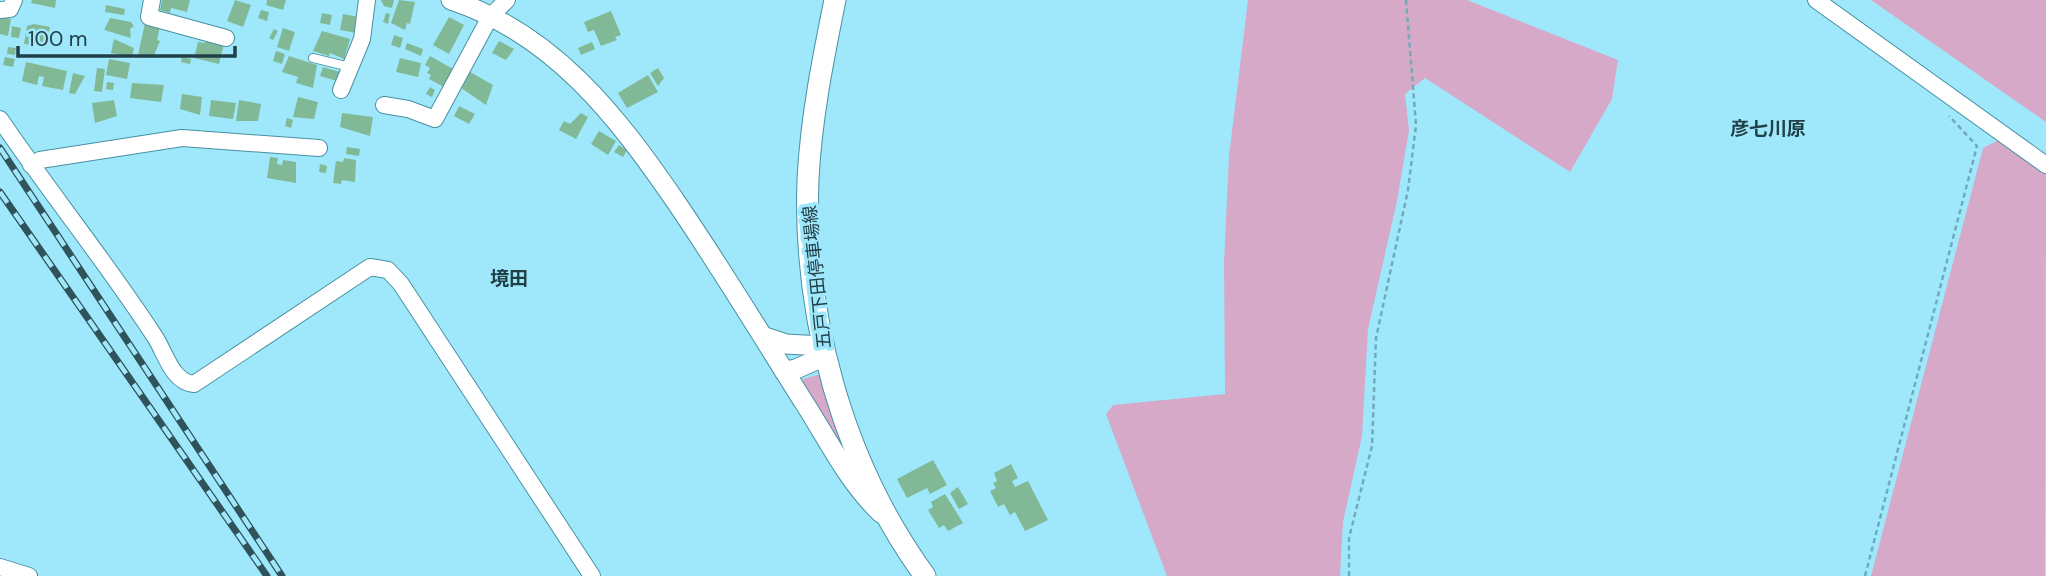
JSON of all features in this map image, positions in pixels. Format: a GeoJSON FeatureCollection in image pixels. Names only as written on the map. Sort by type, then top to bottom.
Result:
{"type":"FeatureCollection","features":[{"type":"Feature","properties":{"kind":"main road","name":"五戸下田停車場線"},"geometry":{"type":"LineString","coordinates":[[835,0],[814,108],[808,179],[809,237],[823,351],[850,434],[893,524],[925,576]]}},
{"type":"Feature","properties":{"kind":"street"},"geometry":{"type":"LineString","coordinates":[[0,10],[9,9],[14,0]]}},
{"type":"Feature","properties":{"kind":"street"},"geometry":{"type":"LineString","coordinates":[[152,0],[149,17],[226,38]]}},
{"type":"Feature","properties":{"kind":"street"},"geometry":{"type":"LineString","coordinates":[[341,90],[362,39],[367,0]]}},
{"type":"Feature","properties":{"kind":"street"},"geometry":{"type":"LineString","coordinates":[[451,0],[491,17],[540,46],[574,73],[620,122],[765,337],[869,502],[893,524]]}},
{"type":"Feature","properties":{"kind":"street"},"geometry":{"type":"LineString","coordinates":[[384,105],[408,109],[435,119],[491,17],[507,0]]}},
{"type":"Feature","properties":{"kind":"street"},"geometry":{"type":"LineString","coordinates":[[1816,0],[2046,165]]}},
{"type":"Feature","properties":{"kind":"street"},"geometry":{"type":"LineString","coordinates":[[0,119],[156,338],[178,378],[185,383],[194,384],[370,267],[388,270],[401,284],[592,576]]}},
{"type":"Feature","properties":{"kind":"street"},"geometry":{"type":"LineString","coordinates":[[31,165],[40,160],[182,138],[318,148]]}},
{"type":"Feature","properties":{"kind":"street"},"geometry":{"type":"LineString","coordinates":[[765,337],[823,351]]}},
{"type":"Feature","properties":{"kind":"street"},"geometry":{"type":"LineString","coordinates":[[784,371],[796,369],[823,351]]}},
{"type":"Feature","properties":{"kind":"street"},"geometry":{"type":"LineString","coordinates":[[0,567],[29,576]]}},
{"type":"Feature","properties":{"kind":"lane"},"geometry":{"type":"LineString","coordinates":[[313,58],[351,67]]}},
{"type":"Feature","properties":{"kind":"path"},"geometry":{"type":"LineString","coordinates":[[1349,576],[1349,538],[1372,446],[1376,338],[1408,190],[1416,125],[1406,0]]}},
{"type":"Feature","properties":{"kind":"path"},"geometry":{"type":"LineString","coordinates":[[1865,576],[1977,146],[1947,113]]}},
{"type":"Feature","properties":{"kind":"shaded area"},"geometry":{"type":"Polygon","coordinates":[[[1248,0],[1467,0],[1618,60],[1612,99],[1570,172],[1425,78],[1405,94],[1409,130],[1397,201],[1368,329],[1362,436],[1343,522],[1340,576],[1167,576],[1106,414],[1113,405],[1225,394],[1224,262],[1229,156],[1248,0]]]}},
{"type":"Feature","properties":{"kind":"shaded area"},"geometry":{"type":"Polygon","coordinates":[[[1871,0],[2046,0],[2046,122],[1871,0]]]}},
{"type":"Feature","properties":{"kind":"shaded area"},"geometry":{"type":"Polygon","coordinates":[[[1999,140],[2046,171],[2045,576],[1871,576],[1983,148],[1999,140]]]}},
{"type":"Feature","properties":{"kind":"shaded area"},"geometry":{"type":"Polygon","coordinates":[[[817,375],[823,377],[845,444],[838,446],[800,385],[803,379],[817,375]]]}},
{"type":"Feature","properties":{"kind":"building"},"geometry":{"type":"Polygon","coordinates":[[[32,0],[56,0],[55,8],[31,3],[32,0]]]}},
{"type":"Feature","properties":{"kind":"building"},"geometry":{"type":"Polygon","coordinates":[[[162,0],[190,0],[187,12],[171,8],[170,13],[160,10],[162,0]]]}},
{"type":"Feature","properties":{"kind":"building"},"geometry":{"type":"Polygon","coordinates":[[[235,0],[251,5],[243,27],[227,21],[235,0]]]}},
{"type":"Feature","properties":{"kind":"building"},"geometry":{"type":"Polygon","coordinates":[[[267,0],[286,0],[283,10],[266,5],[267,0]]]}},
{"type":"Feature","properties":{"kind":"building"},"geometry":{"type":"Polygon","coordinates":[[[381,0],[394,0],[392,8],[384,6],[381,0]]]}},
{"type":"Feature","properties":{"kind":"building"},"geometry":{"type":"Polygon","coordinates":[[[399,0],[415,2],[410,24],[407,23],[405,30],[391,23],[399,0]]]}},
{"type":"Feature","properties":{"kind":"building"},"geometry":{"type":"Polygon","coordinates":[[[106,5],[125,9],[124,15],[105,12],[106,5]]]}},
{"type":"Feature","properties":{"kind":"building"},"geometry":{"type":"Polygon","coordinates":[[[261,10],[269,12],[267,21],[258,18],[261,10]]]}},
{"type":"Feature","properties":{"kind":"building"},"geometry":{"type":"Polygon","coordinates":[[[611,11],[621,35],[615,37],[617,40],[601,46],[594,30],[588,32],[584,22],[611,11]]]}},
{"type":"Feature","properties":{"kind":"building"},"geometry":{"type":"Polygon","coordinates":[[[322,13],[332,15],[330,25],[320,23],[322,13]]]}},
{"type":"Feature","properties":{"kind":"building"},"geometry":{"type":"Polygon","coordinates":[[[386,13],[390,14],[388,24],[383,22],[386,13]]]}},
{"type":"Feature","properties":{"kind":"building"},"geometry":{"type":"Polygon","coordinates":[[[343,14],[359,17],[357,33],[340,30],[343,14]]]}},
{"type":"Feature","properties":{"kind":"building"},"geometry":{"type":"Polygon","coordinates":[[[0,17],[11,19],[8,36],[0,34],[0,17]]]}},
{"type":"Feature","properties":{"kind":"building"},"geometry":{"type":"Polygon","coordinates":[[[449,17],[464,25],[449,54],[433,45],[449,17]]]}},
{"type":"Feature","properties":{"kind":"building"},"geometry":{"type":"Polygon","coordinates":[[[110,18],[131,22],[134,26],[130,29],[131,38],[104,30],[110,18]]]}},
{"type":"Feature","properties":{"kind":"building"},"geometry":{"type":"Polygon","coordinates":[[[145,23],[160,26],[157,40],[160,41],[153,58],[138,55],[145,23]]]}},
{"type":"Feature","properties":{"kind":"building"},"geometry":{"type":"Polygon","coordinates":[[[34,24],[50,27],[46,45],[32,41],[32,45],[24,44],[27,26],[34,24]]]}},
{"type":"Feature","properties":{"kind":"building"},"geometry":{"type":"Polygon","coordinates":[[[12,26],[21,28],[19,38],[11,37],[12,26]]]}},
{"type":"Feature","properties":{"kind":"building"},"geometry":{"type":"Polygon","coordinates":[[[283,28],[295,32],[289,51],[277,47],[283,28]]]}},
{"type":"Feature","properties":{"kind":"building"},"geometry":{"type":"Polygon","coordinates":[[[274,29],[278,31],[273,40],[269,38],[274,29]]]}},
{"type":"Feature","properties":{"kind":"building"},"geometry":{"type":"Polygon","coordinates":[[[322,31],[350,39],[344,59],[330,53],[329,56],[313,51],[322,31]]]}},
{"type":"Feature","properties":{"kind":"building"},"geometry":{"type":"Polygon","coordinates":[[[394,35],[403,38],[400,48],[391,45],[394,35]]]}},
{"type":"Feature","properties":{"kind":"building"},"geometry":{"type":"Polygon","coordinates":[[[114,39],[134,48],[132,57],[111,53],[114,39]]]}},
{"type":"Feature","properties":{"kind":"building"},"geometry":{"type":"Polygon","coordinates":[[[206,40],[224,44],[219,64],[194,58],[198,42],[205,43],[206,40]]]}},
{"type":"Feature","properties":{"kind":"building"},"geometry":{"type":"Polygon","coordinates":[[[499,41],[514,49],[506,60],[492,53],[499,41]]]}},
{"type":"Feature","properties":{"kind":"building"},"geometry":{"type":"Polygon","coordinates":[[[592,42],[595,49],[581,55],[578,48],[592,42]]]}},
{"type":"Feature","properties":{"kind":"building"},"geometry":{"type":"Polygon","coordinates":[[[407,43],[423,49],[421,56],[405,49],[407,43]]]}},
{"type":"Feature","properties":{"kind":"building"},"geometry":{"type":"Polygon","coordinates":[[[8,47],[16,48],[15,55],[7,54],[8,47]]]}},
{"type":"Feature","properties":{"kind":"building"},"geometry":{"type":"Polygon","coordinates":[[[276,51],[285,54],[282,64],[273,61],[276,51]]]}},
{"type":"Feature","properties":{"kind":"building"},"geometry":{"type":"Polygon","coordinates":[[[289,56],[317,65],[313,88],[296,83],[298,77],[282,72],[289,56]]]}},
{"type":"Feature","properties":{"kind":"building"},"geometry":{"type":"Polygon","coordinates":[[[430,56],[453,69],[444,87],[429,79],[431,75],[427,73],[430,68],[425,65],[430,56]]]}},
{"type":"Feature","properties":{"kind":"building"},"geometry":{"type":"Polygon","coordinates":[[[5,57],[15,59],[13,67],[3,65],[5,57]]]}},
{"type":"Feature","properties":{"kind":"building"},"geometry":{"type":"Polygon","coordinates":[[[182,57],[191,59],[190,64],[181,62],[182,57]]]}},
{"type":"Feature","properties":{"kind":"building"},"geometry":{"type":"Polygon","coordinates":[[[400,58],[421,63],[418,77],[396,72],[400,58]]]}},
{"type":"Feature","properties":{"kind":"building"},"geometry":{"type":"Polygon","coordinates":[[[109,59],[130,63],[127,79],[106,75],[109,59]]]}},
{"type":"Feature","properties":{"kind":"building"},"geometry":{"type":"Polygon","coordinates":[[[26,62],[67,71],[63,90],[42,86],[44,77],[39,76],[37,85],[22,81],[26,62]]]}},
{"type":"Feature","properties":{"kind":"building"},"geometry":{"type":"Polygon","coordinates":[[[323,67],[340,72],[337,81],[320,76],[323,67]]]}},
{"type":"Feature","properties":{"kind":"building"},"geometry":{"type":"Polygon","coordinates":[[[97,68],[105,69],[102,92],[94,91],[97,68]]]}},
{"type":"Feature","properties":{"kind":"building"},"geometry":{"type":"Polygon","coordinates":[[[658,68],[664,78],[658,86],[650,73],[658,68]]]}},
{"type":"Feature","properties":{"kind":"building"},"geometry":{"type":"Polygon","coordinates":[[[470,72],[493,85],[486,105],[461,88],[470,72]]]}},
{"type":"Feature","properties":{"kind":"building"},"geometry":{"type":"Polygon","coordinates":[[[73,73],[85,76],[75,94],[69,93],[73,73]]]}},
{"type":"Feature","properties":{"kind":"building"},"geometry":{"type":"Polygon","coordinates":[[[648,75],[658,92],[627,108],[618,93],[648,75]]]}},
{"type":"Feature","properties":{"kind":"building"},"geometry":{"type":"Polygon","coordinates":[[[107,82],[114,83],[113,90],[106,89],[107,82]]]}},
{"type":"Feature","properties":{"kind":"building"},"geometry":{"type":"Polygon","coordinates":[[[132,83],[164,85],[161,102],[130,98],[132,83]]]}},
{"type":"Feature","properties":{"kind":"building"},"geometry":{"type":"Polygon","coordinates":[[[430,87],[435,90],[432,97],[426,94],[430,87]]]}},
{"type":"Feature","properties":{"kind":"building"},"geometry":{"type":"Polygon","coordinates":[[[182,94],[202,97],[200,115],[180,109],[182,94]]]}},
{"type":"Feature","properties":{"kind":"building"},"geometry":{"type":"Polygon","coordinates":[[[298,97],[318,102],[314,119],[293,117],[298,97]]]}},
{"type":"Feature","properties":{"kind":"building"},"geometry":{"type":"Polygon","coordinates":[[[114,100],[117,116],[95,123],[92,103],[114,100]]]}},
{"type":"Feature","properties":{"kind":"building"},"geometry":{"type":"Polygon","coordinates":[[[211,100],[236,103],[233,119],[209,116],[211,100]]]}},
{"type":"Feature","properties":{"kind":"building"},"geometry":{"type":"Polygon","coordinates":[[[239,100],[261,104],[258,121],[236,121],[239,100]]]}},
{"type":"Feature","properties":{"kind":"building"},"geometry":{"type":"Polygon","coordinates":[[[459,106],[475,114],[469,124],[454,116],[459,106]]]}},
{"type":"Feature","properties":{"kind":"building"},"geometry":{"type":"Polygon","coordinates":[[[342,113],[373,117],[370,136],[340,127],[342,113]]]}},
{"type":"Feature","properties":{"kind":"building"},"geometry":{"type":"Polygon","coordinates":[[[581,113],[588,117],[576,139],[559,130],[564,121],[570,124],[581,113]]]}},
{"type":"Feature","properties":{"kind":"building"},"geometry":{"type":"Polygon","coordinates":[[[287,118],[293,120],[291,128],[285,126],[287,118]]]}},
{"type":"Feature","properties":{"kind":"building"},"geometry":{"type":"Polygon","coordinates":[[[599,131],[616,141],[608,155],[591,144],[599,131]]]}},
{"type":"Feature","properties":{"kind":"building"},"geometry":{"type":"Polygon","coordinates":[[[619,145],[627,150],[623,157],[614,152],[619,145]]]}},
{"type":"Feature","properties":{"kind":"building"},"geometry":{"type":"Polygon","coordinates":[[[347,147],[360,149],[359,156],[346,154],[347,147]]]}},
{"type":"Feature","properties":{"kind":"building"},"geometry":{"type":"Polygon","coordinates":[[[270,157],[278,158],[277,164],[282,165],[283,160],[296,162],[296,183],[267,178],[270,157]]]}},
{"type":"Feature","properties":{"kind":"building"},"geometry":{"type":"Polygon","coordinates":[[[344,158],[356,160],[355,182],[342,180],[341,184],[333,183],[336,161],[343,162],[344,158]]]}},
{"type":"Feature","properties":{"kind":"building"},"geometry":{"type":"Polygon","coordinates":[[[320,164],[327,166],[326,173],[319,172],[320,164]]]}},
{"type":"Feature","properties":{"kind":"building"},"geometry":{"type":"Polygon","coordinates":[[[933,460],[947,485],[930,494],[927,488],[907,498],[897,479],[933,460]]]}},
{"type":"Feature","properties":{"kind":"building"},"geometry":{"type":"Polygon","coordinates":[[[1011,464],[1018,478],[1012,481],[1015,487],[1028,481],[1048,520],[1025,531],[1015,512],[1010,515],[1004,504],[998,507],[990,491],[996,488],[993,483],[997,481],[994,473],[1011,464]]]}},
{"type":"Feature","properties":{"kind":"building"},"geometry":{"type":"Polygon","coordinates":[[[958,487],[968,504],[959,509],[950,493],[958,487]]]}},
{"type":"Feature","properties":{"kind":"building"},"geometry":{"type":"Polygon","coordinates":[[[945,494],[963,523],[948,531],[944,525],[939,528],[928,510],[933,507],[931,502],[945,494]]]}},
{"type":"Feature","properties":{"kind":"railway"},"geometry":{"type":"LineString","coordinates":[[0,148],[282,576]]}},
{"type":"Feature","properties":{"kind":"railway"},"geometry":{"type":"LineString","coordinates":[[0,192],[267,576]]}},
{"type":"Feature","properties":{"kind":"district","name":"彦七川原"},"geometry":{"type":"Point","coordinates":[1768,128]}},
{"type":"Feature","properties":{"kind":"district","name":"境田"},"geometry":{"type":"Point","coordinates":[509,278]}}]}
